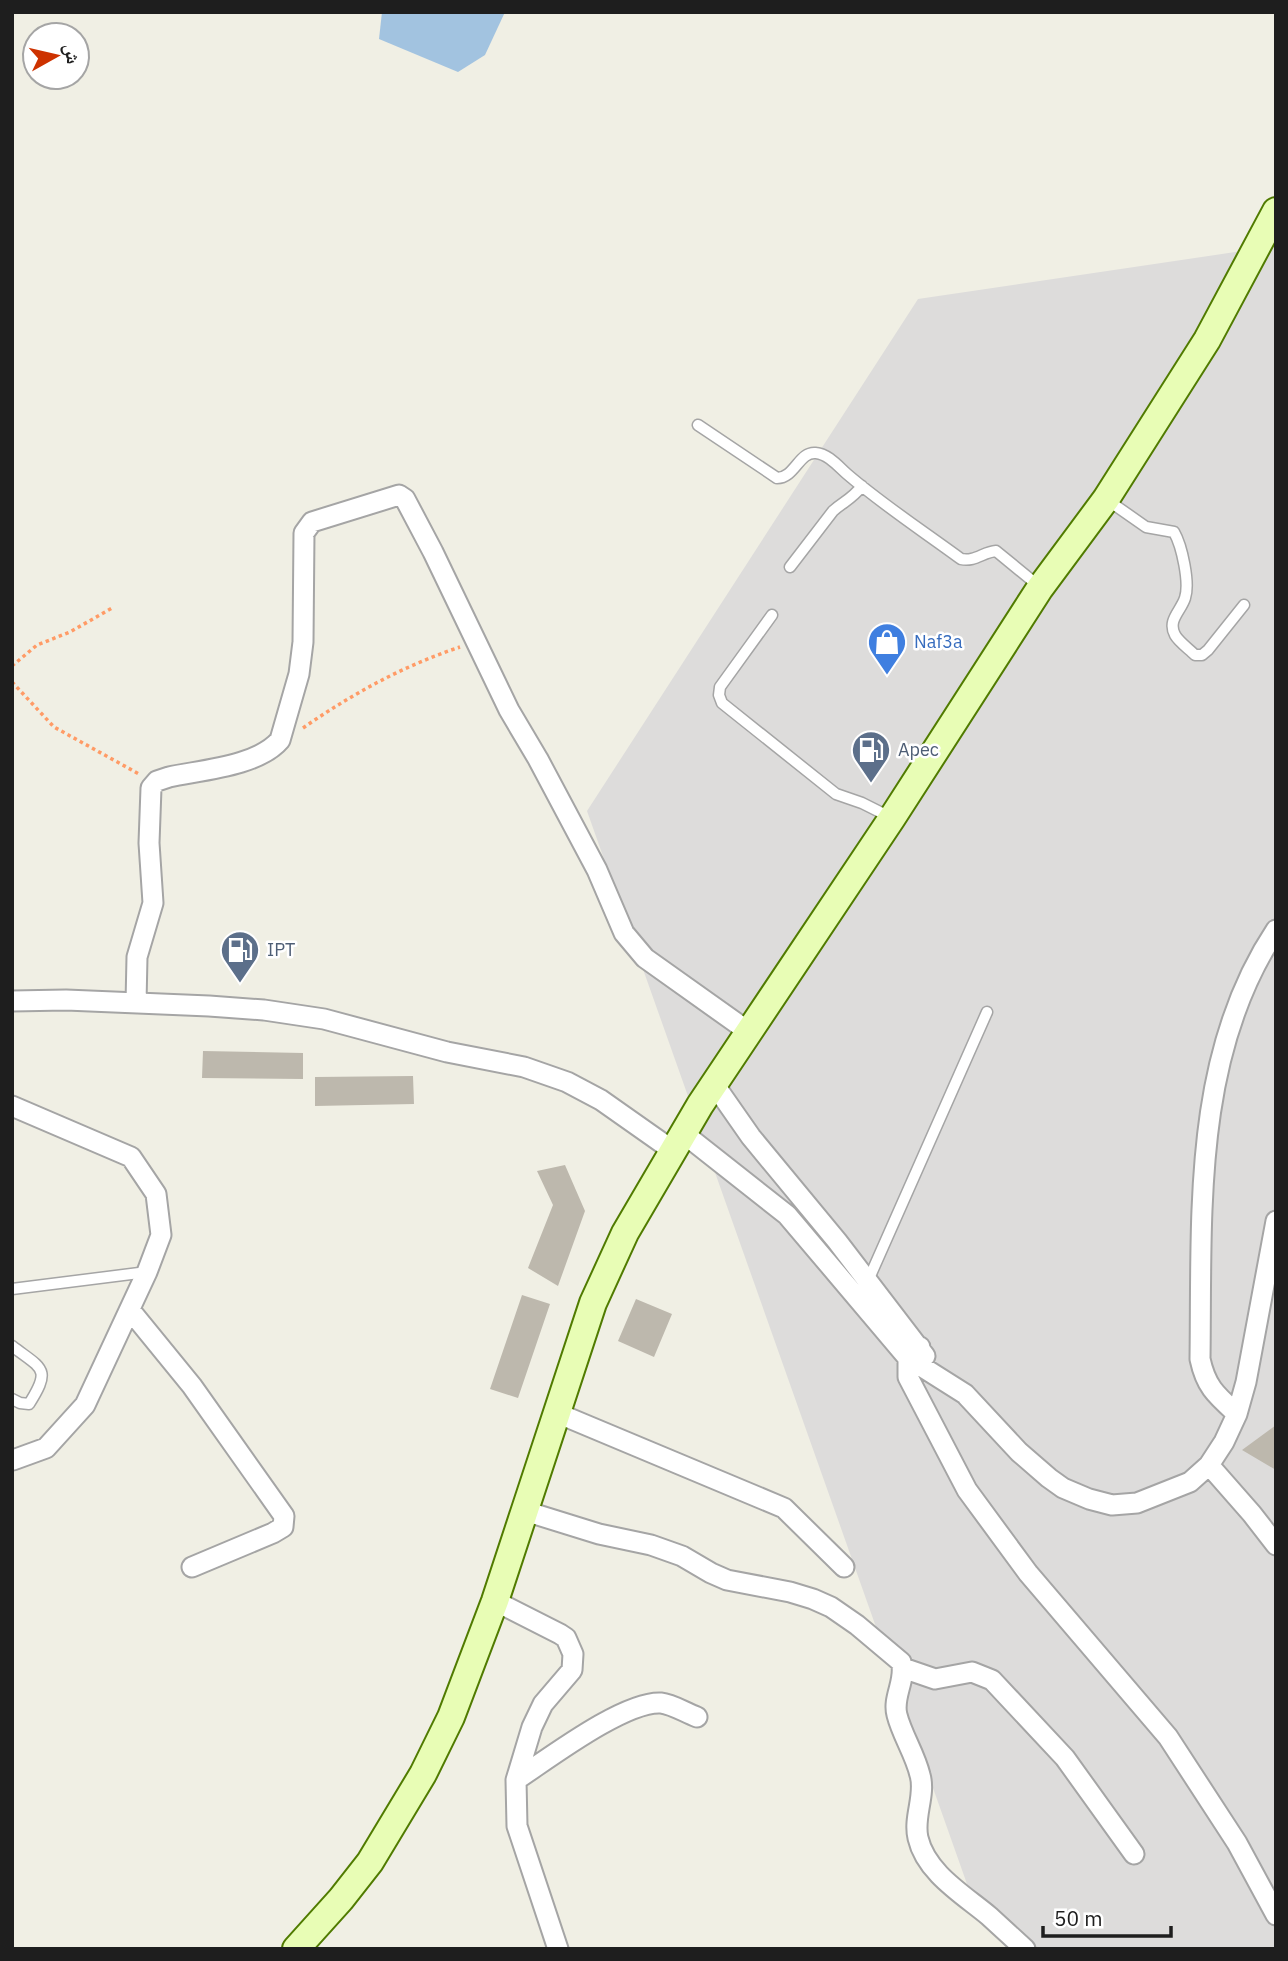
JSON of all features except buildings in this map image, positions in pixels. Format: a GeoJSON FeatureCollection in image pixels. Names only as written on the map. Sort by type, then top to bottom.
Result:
{"type":"FeatureCollection","features":[{"type":"Feature","properties":{"kind":"main road"},"geometry":{"type":"LineString","coordinates":[[296,1949],[363,1871],[396,1820],[451,1717],[495,1601],[593,1303],[625,1233],[714,1084],[892,818],[1040,588],[1106,499],[1217,324],[1276,211]]}},
{"type":"Feature","properties":{"kind":"street"},"geometry":{"type":"LineString","coordinates":[[136,1003],[137,957],[153,903],[149,843],[151,788],[157,781],[169,777],[256,758],[273,749],[280,740],[299,674],[303,642],[304,533],[312,522],[393,495],[402,496],[433,552],[509,710],[597,870],[624,933],[645,958],[749,1032]]}},
{"type":"Feature","properties":{"kind":"street"},"geometry":{"type":"LineString","coordinates":[[1237,1413],[1209,1386],[1200,1359],[1202,1199],[1206,1136],[1220,1059],[1229,1031],[1260,954],[1276,930]]}},
{"type":"Feature","properties":{"kind":"street"},"geometry":{"type":"LineString","coordinates":[[12,1001],[55,1000],[264,1010],[324,1019],[447,1052],[524,1067],[567,1082],[678,1141],[787,1215],[822,1255],[863,1289]]}},
{"type":"Feature","properties":{"kind":"street"},"geometry":{"type":"LineString","coordinates":[[714,1084],[751,1137],[837,1241],[863,1289],[914,1352],[937,1375],[974,1403],[1019,1452],[1049,1478],[1089,1499],[1112,1505],[1137,1503],[1190,1482],[1209,1465],[1224,1442],[1237,1413],[1246,1382],[1276,1221]]}},
{"type":"Feature","properties":{"kind":"street"},"geometry":{"type":"LineString","coordinates":[[12,1106],[131,1157],[156,1194],[161,1235],[147,1272],[85,1405],[46,1448],[13,1460]]}},
{"type":"Feature","properties":{"kind":"street"},"geometry":{"type":"LineString","coordinates":[[822,1255],[837,1241]]}},
{"type":"Feature","properties":{"kind":"street"},"geometry":{"type":"LineString","coordinates":[[130,1310],[192,1386],[284,1516],[284,1527],[192,1567]]}},
{"type":"Feature","properties":{"kind":"street"},"geometry":{"type":"LineString","coordinates":[[914,1352],[906,1367],[912,1389],[967,1490],[1020,1563],[1168,1738],[1224,1822],[1276,1915]]}},
{"type":"Feature","properties":{"kind":"street"},"geometry":{"type":"LineString","coordinates":[[556,1413],[784,1508],[844,1567]]}},
{"type":"Feature","properties":{"kind":"street"},"geometry":{"type":"LineString","coordinates":[[1209,1465],[1276,1545]]}},
{"type":"Feature","properties":{"kind":"street"},"geometry":{"type":"LineString","coordinates":[[524,1511],[599,1534],[652,1545],[682,1556],[726,1580],[813,1599],[831,1607],[857,1625],[901,1662],[903,1668],[896,1706],[922,1783],[916,1826],[919,1842],[926,1857],[940,1875],[1025,1949]]}},
{"type":"Feature","properties":{"kind":"street"},"geometry":{"type":"LineString","coordinates":[[495,1601],[566,1638],[573,1654],[572,1670],[543,1704],[532,1727],[516,1780],[517,1826],[558,1949]]}},
{"type":"Feature","properties":{"kind":"street"},"geometry":{"type":"LineString","coordinates":[[903,1668],[935,1679],[972,1672],[992,1680],[1065,1758],[1134,1854]]}},
{"type":"Feature","properties":{"kind":"street"},"geometry":{"type":"LineString","coordinates":[[516,1780],[634,1708],[662,1703],[697,1717]]}},
{"type":"Feature","properties":{"kind":"lane"},"geometry":{"type":"LineString","coordinates":[[698,425],[777,478],[788,475],[807,455],[814,452],[827,456],[862,486],[961,559],[969,561],[987,551],[996,551],[1040,588]]}},
{"type":"Feature","properties":{"kind":"lane"},"geometry":{"type":"LineString","coordinates":[[790,567],[833,512],[849,501],[862,486]]}},
{"type":"Feature","properties":{"kind":"lane"},"geometry":{"type":"LineString","coordinates":[[1106,499],[1146,527],[1174,532],[1179,540],[1186,587],[1184,599],[1172,625],[1175,635],[1195,655],[1202,655],[1208,650],[1244,606]]}},
{"type":"Feature","properties":{"kind":"lane"},"geometry":{"type":"LineString","coordinates":[[772,615],[720,687],[722,703],[836,794],[892,818]]}},
{"type":"Feature","properties":{"kind":"lane"},"geometry":{"type":"LineString","coordinates":[[863,1289],[987,1012]]}},
{"type":"Feature","properties":{"kind":"lane"},"geometry":{"type":"LineString","coordinates":[[12,1289],[147,1272]]}},
{"type":"Feature","properties":{"kind":"lane"},"geometry":{"type":"LineString","coordinates":[[12,1346],[36,1364],[43,1378],[29,1404],[20,1404],[12,1399]]}},
{"type":"Feature","properties":{"kind":"path"},"geometry":{"type":"LineString","coordinates":[[12,666],[37,645],[69,632],[112,608]]}},
{"type":"Feature","properties":{"kind":"path"},"geometry":{"type":"LineString","coordinates":[[280,740],[301,730],[380,680],[420,660],[475,642]]}},
{"type":"Feature","properties":{"kind":"path"},"geometry":{"type":"LineString","coordinates":[[12,682],[54,727],[135,772],[153,785]]}},
{"type":"Feature","properties":{"kind":"shaded area"},"geometry":{"type":"Polygon","coordinates":[[[1276,246],[1276,1949],[1021,1949],[967,1884],[587,811],[918,299],[1276,246]]]}},
{"type":"Feature","properties":{"kind":"water"},"geometry":{"type":"Polygon","coordinates":[[[382,12],[505,12],[485,55],[458,72],[379,39],[382,12]]]}},
{"type":"Feature","properties":{"kind":"place","name":"Naf3a"},"geometry":{"type":"Point","coordinates":[887,676]}},
{"type":"Feature","properties":{"kind":"place","name":"Apec"},"geometry":{"type":"Point","coordinates":[871,784]}},
{"type":"Feature","properties":{"kind":"place","name":"IPT"},"geometry":{"type":"Point","coordinates":[240,984]}}]}
